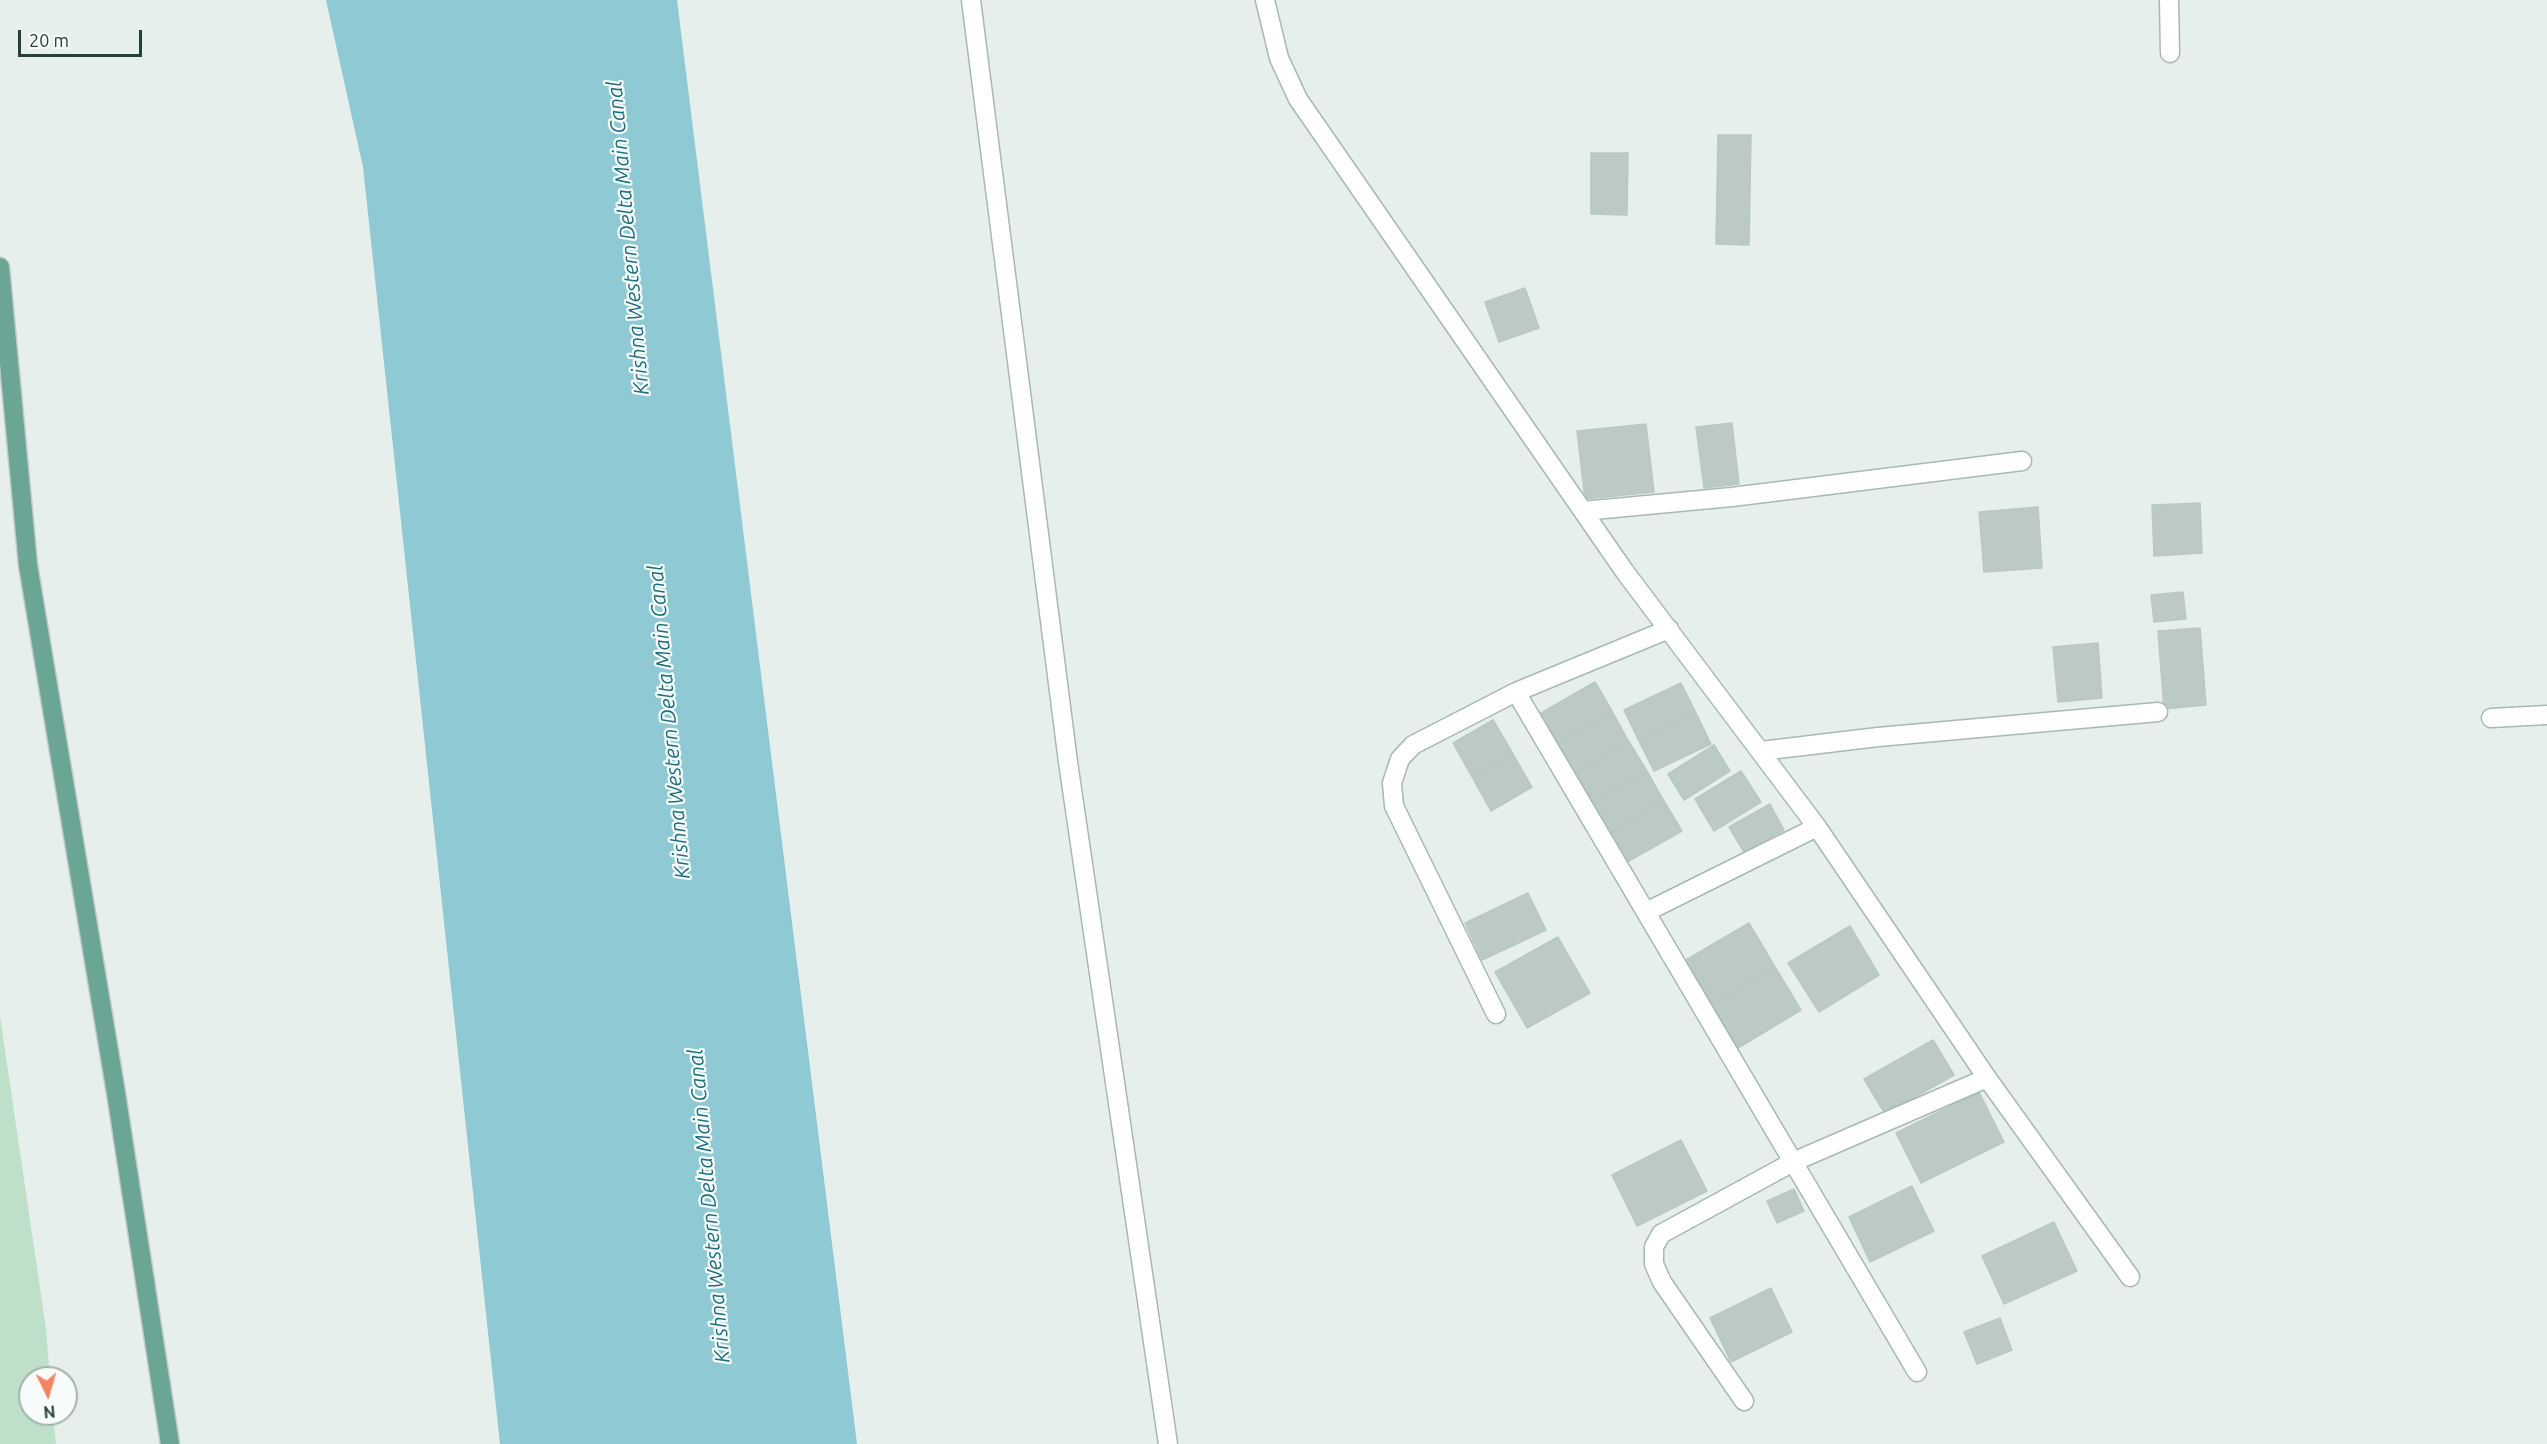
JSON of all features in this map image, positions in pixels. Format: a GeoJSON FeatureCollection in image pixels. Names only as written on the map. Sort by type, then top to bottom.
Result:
{"type":"FeatureCollection","features":[{"type":"Feature","properties":{"kind":"main road"},"geometry":{"type":"LineString","coordinates":[[0,267],[28,565],[116,1093],[170,1444]]}},
{"type":"Feature","properties":{"kind":"street"},"geometry":{"type":"LineString","coordinates":[[971,0],[1068,762],[1168,1444]]}},
{"type":"Feature","properties":{"kind":"street"},"geometry":{"type":"LineString","coordinates":[[1265,0],[1279,58],[1298,99],[1625,572],[1817,827],[1987,1078],[2130,1277]]}},
{"type":"Feature","properties":{"kind":"street"},"geometry":{"type":"LineString","coordinates":[[2169,0],[2170,53]]}},
{"type":"Feature","properties":{"kind":"street"},"geometry":{"type":"LineString","coordinates":[[1583,511],[1732,497],[2022,461]]}},
{"type":"Feature","properties":{"kind":"street"},"geometry":{"type":"LineString","coordinates":[[1496,1014],[1394,806],[1392,783],[1400,759],[1413,745],[1516,692],[1669,628]]}},
{"type":"Feature","properties":{"kind":"street"},"geometry":{"type":"LineString","coordinates":[[1516,692],[1917,1372]]}},
{"type":"Feature","properties":{"kind":"street"},"geometry":{"type":"LineString","coordinates":[[1761,751],[1878,737],[2158,712]]}},
{"type":"Feature","properties":{"kind":"street"},"geometry":{"type":"LineString","coordinates":[[2491,718],[2547,715]]}},
{"type":"Feature","properties":{"kind":"street"},"geometry":{"type":"LineString","coordinates":[[1646,912],[1817,827]]}},
{"type":"Feature","properties":{"kind":"street"},"geometry":{"type":"LineString","coordinates":[[1744,1401],[1662,1282],[1654,1264],[1654,1247],[1660,1234],[1793,1162],[1987,1078]]}},
{"type":"Feature","properties":{"kind":"green space"},"geometry":{"type":"Polygon","coordinates":[[[0,1016],[46,1329],[49,1366],[18,1366],[18,1426],[54,1426],[56,1444],[0,1444],[0,1016]]]}},
{"type":"Feature","properties":{"kind":"water","name":"Krishna Western Delta Main Canal"},"geometry":{"type":"Polygon","coordinates":[[[326,0],[677,0],[857,1444],[500,1444],[363,167],[326,0]]]}},
{"type":"Feature","properties":{"kind":"building"},"geometry":{"type":"Polygon","coordinates":[[[1718,135],[1751,135],[1749,245],[1716,244],[1718,135]]]}},
{"type":"Feature","properties":{"kind":"building"},"geometry":{"type":"Polygon","coordinates":[[[1591,153],[1628,153],[1627,215],[1591,214],[1591,153]]]}},
{"type":"Feature","properties":{"kind":"building"},"geometry":{"type":"Polygon","coordinates":[[[1525,288],[1539,328],[1499,342],[1485,302],[1525,288]]]}},
{"type":"Feature","properties":{"kind":"building"},"geometry":{"type":"Polygon","coordinates":[[[1732,423],[1739,484],[1704,488],[1696,427],[1732,423]]]}},
{"type":"Feature","properties":{"kind":"building"},"geometry":{"type":"Polygon","coordinates":[[[1646,424],[1654,492],[1585,499],[1577,431],[1646,424]]]}},
{"type":"Feature","properties":{"kind":"building"},"geometry":{"type":"Polygon","coordinates":[[[2200,503],[2202,553],[2154,556],[2152,505],[2200,503]]]}},
{"type":"Feature","properties":{"kind":"building"},"geometry":{"type":"Polygon","coordinates":[[[2038,507],[2042,568],[1984,572],[1979,512],[2038,507]]]}},
{"type":"Feature","properties":{"kind":"building"},"geometry":{"type":"Polygon","coordinates":[[[2183,592],[2186,619],[2154,622],[2151,595],[2183,592]]]}},
{"type":"Feature","properties":{"kind":"building"},"geometry":{"type":"Polygon","coordinates":[[[2200,628],[2206,705],[2164,709],[2158,631],[2200,628]]]}},
{"type":"Feature","properties":{"kind":"building"},"geometry":{"type":"Polygon","coordinates":[[[2098,643],[2102,698],[2058,702],[2053,647],[2098,643]]]}},
{"type":"Feature","properties":{"kind":"building"},"geometry":{"type":"Polygon","coordinates":[[[1595,682],[1612,711],[1558,743],[1541,713],[1595,682]]]}},
{"type":"Feature","properties":{"kind":"building"},"geometry":{"type":"Polygon","coordinates":[[[1681,683],[1696,713],[1639,741],[1624,710],[1681,683]]]}},
{"type":"Feature","properties":{"kind":"building"},"geometry":{"type":"Polygon","coordinates":[[[1612,711],[1629,742],[1576,772],[1558,743],[1612,711]]]}},
{"type":"Feature","properties":{"kind":"building"},"geometry":{"type":"Polygon","coordinates":[[[1696,713],[1711,744],[1654,771],[1639,741],[1696,713]]]}},
{"type":"Feature","properties":{"kind":"building"},"geometry":{"type":"Polygon","coordinates":[[[1493,720],[1513,754],[1472,777],[1453,743],[1493,720]]]}},
{"type":"Feature","properties":{"kind":"building"},"geometry":{"type":"Polygon","coordinates":[[[1629,742],[1647,771],[1593,802],[1576,772],[1629,742]]]}},
{"type":"Feature","properties":{"kind":"building"},"geometry":{"type":"Polygon","coordinates":[[[1714,745],[1730,771],[1684,800],[1668,774],[1714,745]]]}},
{"type":"Feature","properties":{"kind":"building"},"geometry":{"type":"Polygon","coordinates":[[[1513,754],[1532,787],[1491,811],[1472,777],[1513,754]]]}},
{"type":"Feature","properties":{"kind":"building"},"geometry":{"type":"Polygon","coordinates":[[[1647,771],[1664,801],[1610,832],[1593,802],[1647,771]]]}},
{"type":"Feature","properties":{"kind":"building"},"geometry":{"type":"Polygon","coordinates":[[[1741,771],[1761,802],[1714,831],[1695,799],[1741,771]]]}},
{"type":"Feature","properties":{"kind":"building"},"geometry":{"type":"Polygon","coordinates":[[[1664,801],[1682,831],[1627,862],[1610,832],[1664,801]]]}},
{"type":"Feature","properties":{"kind":"building"},"geometry":{"type":"Polygon","coordinates":[[[1770,804],[1784,830],[1744,852],[1729,827],[1770,804]]]}},
{"type":"Feature","properties":{"kind":"building"},"geometry":{"type":"Polygon","coordinates":[[[1528,893],[1546,930],[1482,960],[1465,923],[1528,893]]]}},
{"type":"Feature","properties":{"kind":"building"},"geometry":{"type":"Polygon","coordinates":[[[1749,923],[1775,967],[1712,1004],[1686,960],[1749,923]]]}},
{"type":"Feature","properties":{"kind":"building"},"geometry":{"type":"Polygon","coordinates":[[[1850,926],[1879,975],[1819,1012],[1788,963],[1850,926]]]}},
{"type":"Feature","properties":{"kind":"building"},"geometry":{"type":"Polygon","coordinates":[[[1558,937],[1590,993],[1527,1028],[1495,972],[1558,937]]]}},
{"type":"Feature","properties":{"kind":"building"},"geometry":{"type":"Polygon","coordinates":[[[1775,967],[1801,1010],[1738,1048],[1712,1004],[1775,967]]]}},
{"type":"Feature","properties":{"kind":"building"},"geometry":{"type":"Polygon","coordinates":[[[1933,1040],[1954,1075],[1885,1114],[1864,1079],[1933,1040]]]}},
{"type":"Feature","properties":{"kind":"building"},"geometry":{"type":"Polygon","coordinates":[[[1979,1092],[2004,1142],[1921,1183],[1896,1133],[1979,1092]]]}},
{"type":"Feature","properties":{"kind":"building"},"geometry":{"type":"Polygon","coordinates":[[[1681,1140],[1707,1191],[1637,1226],[1612,1175],[1681,1140]]]}},
{"type":"Feature","properties":{"kind":"building"},"geometry":{"type":"Polygon","coordinates":[[[1912,1186],[1934,1231],[1870,1262],[1849,1217],[1912,1186]]]}},
{"type":"Feature","properties":{"kind":"building"},"geometry":{"type":"Polygon","coordinates":[[[1794,1189],[1804,1211],[1777,1223],[1767,1201],[1794,1189]]]}},
{"type":"Feature","properties":{"kind":"building"},"geometry":{"type":"Polygon","coordinates":[[[2054,1222],[2077,1271],[2004,1304],[1982,1256],[2054,1222]]]}},
{"type":"Feature","properties":{"kind":"building"},"geometry":{"type":"Polygon","coordinates":[[[1771,1288],[1792,1332],[1731,1362],[1710,1318],[1771,1288]]]}},
{"type":"Feature","properties":{"kind":"building"},"geometry":{"type":"Polygon","coordinates":[[[2000,1318],[2012,1350],[1977,1364],[1964,1332],[2000,1318]]]}}]}
